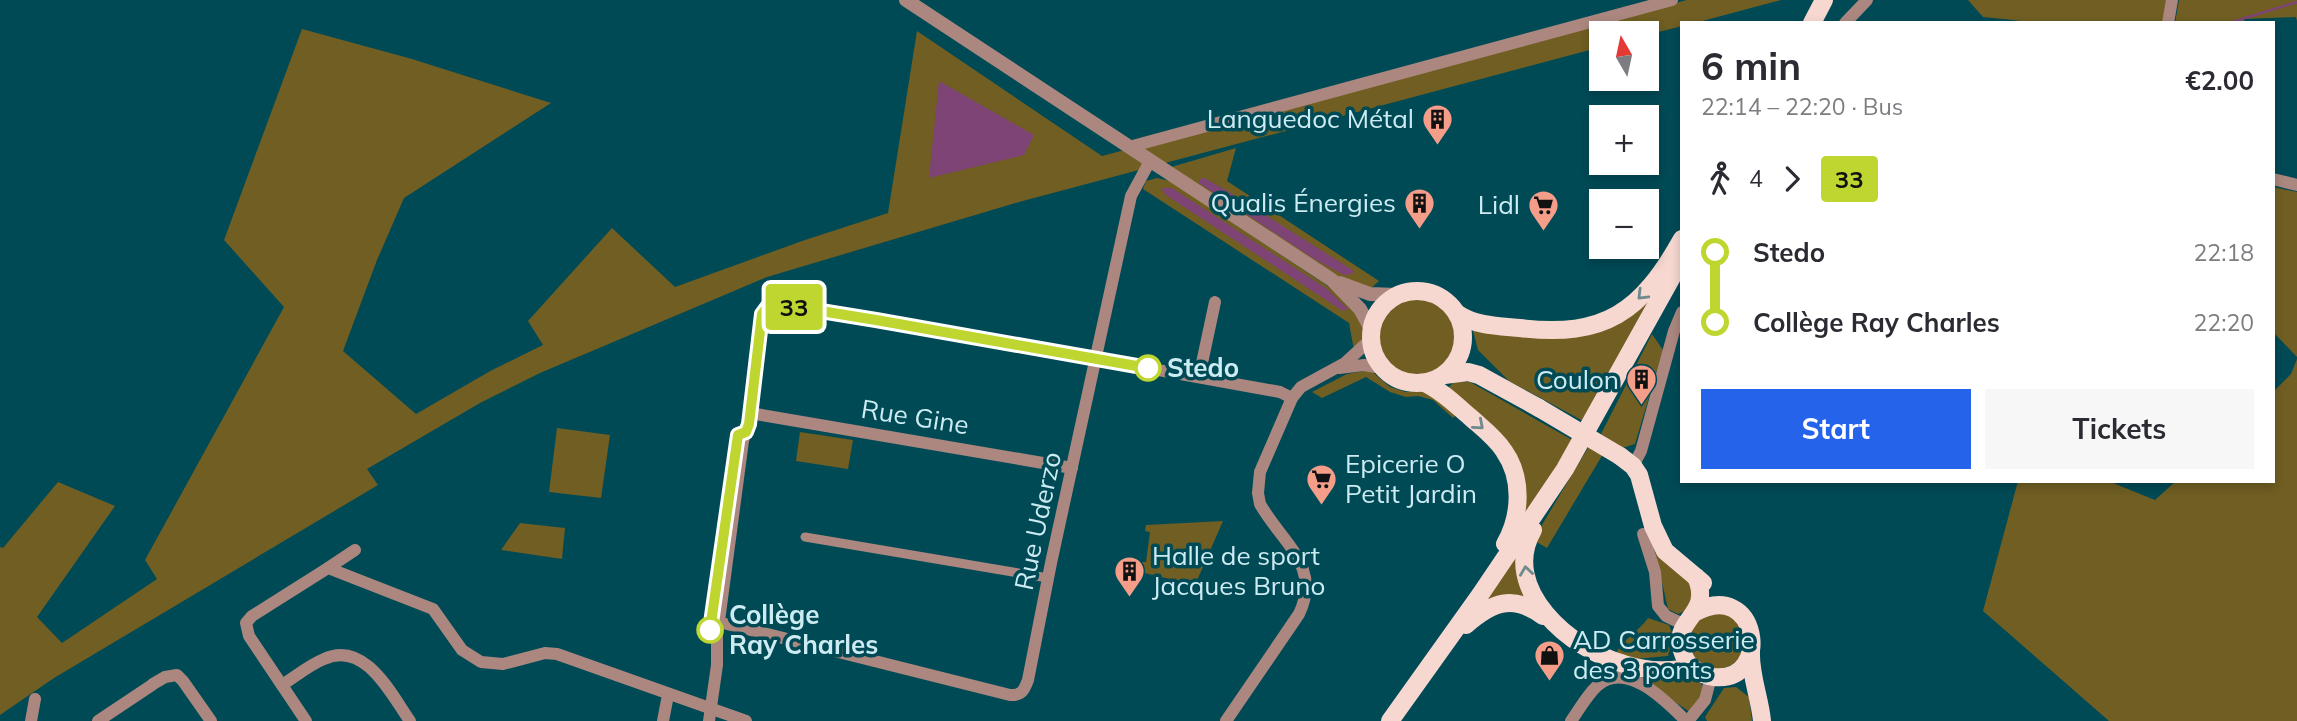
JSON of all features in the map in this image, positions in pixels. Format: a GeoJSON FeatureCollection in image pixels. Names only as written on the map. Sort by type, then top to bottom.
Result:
{"type":"FeatureCollection","features":[{"type":"Feature","properties":{"kind":"main road"},"geometry":{"type":"LineString","coordinates":[[1813,21],[1824,0]]}},
{"type":"Feature","properties":{"kind":"main road"},"geometry":{"type":"LineString","coordinates":[[1428,668],[1507,539],[1514,523],[1518,493],[1511,463],[1494,439],[1441,392],[1425,383],[1402,380],[1382,368],[1374,355],[1371,335],[1376,315],[1384,304],[1396,295],[1410,291],[1442,297],[1458,314],[1483,324],[1547,331],[1573,331],[1594,326],[1614,318],[1637,302],[1656,281],[1680,242]]}},
{"type":"Feature","properties":{"kind":"main road"},"geometry":{"type":"LineString","coordinates":[[1390,721],[1565,469],[1680,263]]}},
{"type":"Feature","properties":{"kind":"main road"},"geometry":{"type":"LineString","coordinates":[[1458,314],[1467,350],[1482,369],[1500,385]]}},
{"type":"Feature","properties":{"kind":"main road"},"geometry":{"type":"LineString","coordinates":[[1444,376],[1458,358],[1464,336]]}},
{"type":"Feature","properties":{"kind":"main road"},"geometry":{"type":"LineString","coordinates":[[1425,383],[1468,372],[1500,385],[1627,461],[1642,485],[1653,526],[1665,551],[1696,577],[1715,599],[1727,607]]}},
{"type":"Feature","properties":{"kind":"main road"},"geometry":{"type":"LineString","coordinates":[[1560,628],[1539,604],[1528,586],[1524,550],[1597,420],[1615,381]]}},
{"type":"Feature","properties":{"kind":"main road"},"geometry":{"type":"LineString","coordinates":[[1645,668],[1667,663],[1674,658],[1681,646],[1689,619],[1700,603],[1696,577]]}},
{"type":"Feature","properties":{"kind":"main road"},"geometry":{"type":"LineString","coordinates":[[1428,668],[1466,624],[1495,605],[1509,601],[1523,604],[1600,655],[1623,664],[1666,670],[1694,668],[1718,676],[1737,676],[1748,680],[1755,687],[1759,698]]}},
{"type":"Feature","properties":{"kind":"main road"},"geometry":{"type":"LineString","coordinates":[[1689,619],[1704,607],[1716,605],[1738,611],[1751,629],[1751,666],[1762,721]]}},
{"type":"Feature","properties":{"kind":"main road"},"geometry":{"type":"LineString","coordinates":[[1681,646],[1688,662],[1694,668]]}},
{"type":"Feature","properties":{"kind":"main road"},"geometry":{"type":"LineString","coordinates":[[1718,676],[1737,671],[1751,652]]}},
{"type":"Feature","properties":{"kind":"street"},"geometry":{"type":"LineString","coordinates":[[906,0],[1332,280],[1361,292],[1396,295]]}},
{"type":"Feature","properties":{"kind":"street"},"geometry":{"type":"LineString","coordinates":[[1129,146],[1672,0]]}},
{"type":"Feature","properties":{"kind":"street"},"geometry":{"type":"LineString","coordinates":[[1847,21],[1867,0]]}},
{"type":"Feature","properties":{"kind":"street"},"geometry":{"type":"LineString","coordinates":[[2168,21],[2172,0]]}},
{"type":"Feature","properties":{"kind":"street","name":"Rue Uderzo"},"geometry":{"type":"LineString","coordinates":[[727,624],[1010,695],[1017,696],[1023,692],[1028,680],[1131,196],[1150,161]]}},
{"type":"Feature","properties":{"kind":"street"},"geometry":{"type":"LineString","coordinates":[[2275,180],[2297,186]]}},
{"type":"Feature","properties":{"kind":"street"},"geometry":{"type":"LineString","coordinates":[[1226,721],[1299,614],[1306,599],[1307,583],[1303,567],[1265,513],[1258,493],[1260,472],[1292,398],[1301,387],[1335,369],[1359,352],[1371,335],[1360,309],[1332,280]]}},
{"type":"Feature","properties":{"kind":"street"},"geometry":{"type":"LineString","coordinates":[[1199,377],[1215,302]]}},
{"type":"Feature","properties":{"kind":"street"},"geometry":{"type":"LineString","coordinates":[[717,665],[727,624],[751,442],[750,419],[762,314],[768,306],[784,305],[876,320],[1280,392],[1292,398]]}},
{"type":"Feature","properties":{"kind":"street"},"geometry":{"type":"LineString","coordinates":[[1627,461],[1641,451],[1680,317]]}},
{"type":"Feature","properties":{"kind":"street"},"geometry":{"type":"LineString","coordinates":[[1335,369],[1364,365],[1382,368]]}},
{"type":"Feature","properties":{"kind":"street"},"geometry":{"type":"LineString","coordinates":[[710,716],[717,665],[719,622],[743,441],[750,419]]}},
{"type":"Feature","properties":{"kind":"street","name":"Rue Gine"},"geometry":{"type":"LineString","coordinates":[[750,419],[1072,468]]}},
{"type":"Feature","properties":{"kind":"street"},"geometry":{"type":"LineString","coordinates":[[1643,534],[1654,572],[1658,606],[1666,616],[1689,619]]}},
{"type":"Feature","properties":{"kind":"street"},"geometry":{"type":"LineString","coordinates":[[805,537],[1048,578]]}},
{"type":"Feature","properties":{"kind":"street"},"geometry":{"type":"LineString","coordinates":[[306,721],[249,636],[246,623],[251,616],[355,550]]}},
{"type":"Feature","properties":{"kind":"street"},"geometry":{"type":"LineString","coordinates":[[328,568],[433,609],[462,650],[481,662],[503,664],[545,653],[557,654],[668,695],[710,716],[746,721]]}},
{"type":"Feature","properties":{"kind":"street"},"geometry":{"type":"LineString","coordinates":[[282,685],[324,659],[335,655],[347,656],[366,663],[375,672],[410,721]]}},
{"type":"Feature","properties":{"kind":"street"},"geometry":{"type":"LineString","coordinates":[[98,721],[113,717],[164,677],[177,675],[211,721]]}},
{"type":"Feature","properties":{"kind":"street"},"geometry":{"type":"LineString","coordinates":[[1571,721],[1597,685],[1620,677],[1632,679],[1663,699],[1687,721],[1705,700],[1718,676]]}},
{"type":"Feature","properties":{"kind":"street"},"geometry":{"type":"LineString","coordinates":[[663,721],[668,695]]}},
{"type":"Feature","properties":{"kind":"street"},"geometry":{"type":"LineString","coordinates":[[31,721],[35,699]]}},
{"type":"Feature","properties":{"kind":"shaded area"},"geometry":{"type":"Polygon","coordinates":[[[1687,0],[1781,0],[1702,21],[1680,21],[1680,27],[1659,32],[1659,21],[1608,21],[1687,0]]]}},
{"type":"Feature","properties":{"kind":"shaded area"},"geometry":{"type":"Polygon","coordinates":[[[1968,0],[2167,0],[2164,21],[2021,21],[1983,17],[1968,0]]]}},
{"type":"Feature","properties":{"kind":"shaded area"},"geometry":{"type":"Polygon","coordinates":[[[2179,0],[2297,0],[2297,21],[2296,17],[2244,21],[2175,21],[2179,0]]]}},
{"type":"Feature","properties":{"kind":"shaded area"},"geometry":{"type":"Polygon","coordinates":[[[1589,26],[1589,50],[1019,202],[767,277],[540,373],[480,403],[367,469],[378,485],[54,678],[0,715],[0,547],[3,548],[58,482],[115,506],[37,617],[62,643],[157,579],[145,560],[284,307],[224,240],[302,29],[412,59],[551,103],[404,198],[377,260],[343,351],[416,414],[492,370],[543,345],[528,321],[612,228],[675,287],[888,213],[917,31],[1102,156],[1589,26]]]}},
{"type":"Feature","properties":{"kind":"shaded area"},"geometry":{"type":"Polygon","coordinates":[[[939,81],[1034,135],[1024,155],[929,178],[939,81]]]}},
{"type":"Feature","properties":{"kind":"shaded area"},"geometry":{"type":"Polygon","coordinates":[[[1236,148],[1227,181],[1379,281],[1370,289],[1338,277],[1168,168],[1236,148]]]}},
{"type":"Feature","properties":{"kind":"shaded area"},"geometry":{"type":"Polygon","coordinates":[[[1157,178],[1170,181],[1328,286],[1355,310],[1364,329],[1361,342],[1354,350],[1349,323],[1143,189],[1146,181],[1157,178]]]}},
{"type":"Feature","properties":{"kind":"shaded area"},"geometry":{"type":"Polygon","coordinates":[[[1204,178],[1354,271],[1344,275],[1316,260],[1199,183],[1200,179],[1204,178]]]}},
{"type":"Feature","properties":{"kind":"shaded area"},"geometry":{"type":"Polygon","coordinates":[[[2275,187],[2297,192],[2297,357],[2275,334],[2275,187]]]}},
{"type":"Feature","properties":{"kind":"shaded area"},"geometry":{"type":"Polygon","coordinates":[[[1161,188],[1172,188],[1327,289],[1348,309],[1343,311],[1166,195],[1161,188]]]}},
{"type":"Feature","properties":{"kind":"shaded area"},"geometry":{"type":"Polygon","coordinates":[[[1651,293],[1655,296],[1585,422],[1509,381],[1478,350],[1473,331],[1482,329],[1573,336],[1651,293]]]}},
{"type":"Feature","properties":{"kind":"shaded area"},"geometry":{"type":"Polygon","coordinates":[[[1417,299],[1432,302],[1444,310],[1452,322],[1455,337],[1452,352],[1444,364],[1432,372],[1417,375],[1402,372],[1390,364],[1382,352],[1379,337],[1382,322],[1390,310],[1402,302],[1417,299]]]}},
{"type":"Feature","properties":{"kind":"shaded area"},"geometry":{"type":"Polygon","coordinates":[[[1652,334],[1663,350],[1635,444],[1622,448],[1601,434],[1652,334]]]}},
{"type":"Feature","properties":{"kind":"shaded area"},"geometry":{"type":"Polygon","coordinates":[[[2297,359],[2297,721],[2109,721],[1983,611],[2017,483],[2113,483],[2155,500],[2174,483],[2275,483],[2275,390],[2291,374],[2297,359]]]}},
{"type":"Feature","properties":{"kind":"shaded area"},"geometry":{"type":"Polygon","coordinates":[[[1370,370],[1390,387],[1406,392],[1427,391],[1457,414],[1453,418],[1433,400],[1390,392],[1366,377],[1322,398],[1312,392],[1347,374],[1370,370]]]}},
{"type":"Feature","properties":{"kind":"shaded area"},"geometry":{"type":"Polygon","coordinates":[[[1455,381],[1470,382],[1574,441],[1517,528],[1519,463],[1510,444],[1448,388],[1455,381]]]}},
{"type":"Feature","properties":{"kind":"shaded area"},"geometry":{"type":"Polygon","coordinates":[[[557,428],[610,435],[601,498],[549,492],[557,428]]]}},
{"type":"Feature","properties":{"kind":"shaded area"},"geometry":{"type":"Polygon","coordinates":[[[800,432],[853,440],[848,469],[796,461],[800,432]]]}},
{"type":"Feature","properties":{"kind":"shaded area"},"geometry":{"type":"Polygon","coordinates":[[[1589,446],[1603,454],[1547,548],[1533,540],[1589,446]]]}},
{"type":"Feature","properties":{"kind":"shaded area"},"geometry":{"type":"Polygon","coordinates":[[[1223,521],[1195,585],[1136,571],[1138,562],[1146,562],[1150,532],[1145,531],[1146,525],[1223,521]]]}},
{"type":"Feature","properties":{"kind":"shaded area"},"geometry":{"type":"Polygon","coordinates":[[[520,523],[565,528],[562,559],[501,550],[520,523]]]}},
{"type":"Feature","properties":{"kind":"shaded area"},"geometry":{"type":"Polygon","coordinates":[[[1520,549],[1525,598],[1481,607],[1520,549]]]}},
{"type":"Feature","properties":{"kind":"shaded area"},"geometry":{"type":"Polygon","coordinates":[[[1655,551],[1690,581],[1694,590],[1687,610],[1678,614],[1668,609],[1655,551]]]}},
{"type":"Feature","properties":{"kind":"shaded area"},"geometry":{"type":"Polygon","coordinates":[[[1717,613],[1732,618],[1740,626],[1745,641],[1740,656],[1732,664],[1717,669],[1702,664],[1694,656],[1689,641],[1694,626],[1702,618],[1717,613]]]}},
{"type":"Feature","properties":{"kind":"shaded area"},"geometry":{"type":"Polygon","coordinates":[[[1648,618],[1669,625],[1673,636],[1668,656],[1634,659],[1616,653],[1623,643],[1648,618]]]}},
{"type":"Feature","properties":{"kind":"shaded area"},"geometry":{"type":"Polygon","coordinates":[[[1639,678],[1699,678],[1704,690],[1690,712],[1639,678]]]}},
{"type":"Feature","properties":{"kind":"shaded area"},"geometry":{"type":"Polygon","coordinates":[[[1736,687],[1749,697],[1752,721],[1707,721],[1705,717],[1724,688],[1736,687]]]}},
{"type":"Feature","properties":{"kind":"waterway"},"geometry":{"type":"LineString","coordinates":[[2235,21],[2297,2]]}},
{"type":"Feature","properties":{"kind":"bus line","name":"33"},"geometry":{"type":"LineString","coordinates":[[710,630],[738,435],[746,432],[749,424],[762,314],[768,306],[784,305],[876,320],[1148,368]]}},
{"type":"Feature","properties":{"kind":"place","name":"Languedoc Métal"},"geometry":{"type":"Point","coordinates":[1437,146]}},
{"type":"Feature","properties":{"kind":"place","name":"Qualis Énergies"},"geometry":{"type":"Point","coordinates":[1419,230]}},
{"type":"Feature","properties":{"kind":"place","name":"Lidl"},"geometry":{"type":"Point","coordinates":[1543,232]}},
{"type":"Feature","properties":{"kind":"place","name":"Stedo"},"geometry":{"type":"Point","coordinates":[1148,368]}},
{"type":"Feature","properties":{"kind":"place","name":"Coulon"},"geometry":{"type":"Point","coordinates":[1642,407]}},
{"type":"Feature","properties":{"kind":"place","name":"Epicerie O Petit Jardin"},"geometry":{"type":"Point","coordinates":[1322,506]}},
{"type":"Feature","properties":{"kind":"place","name":"Halle de sport Jacques Bruno"},"geometry":{"type":"Point","coordinates":[1129,598]}},
{"type":"Feature","properties":{"kind":"place","name":"Collège Ray Charles"},"geometry":{"type":"Point","coordinates":[710,630]}},
{"type":"Feature","properties":{"kind":"place","name":"AD Carrosserie des 3 ponts"},"geometry":{"type":"Point","coordinates":[1550,682]}}]}
